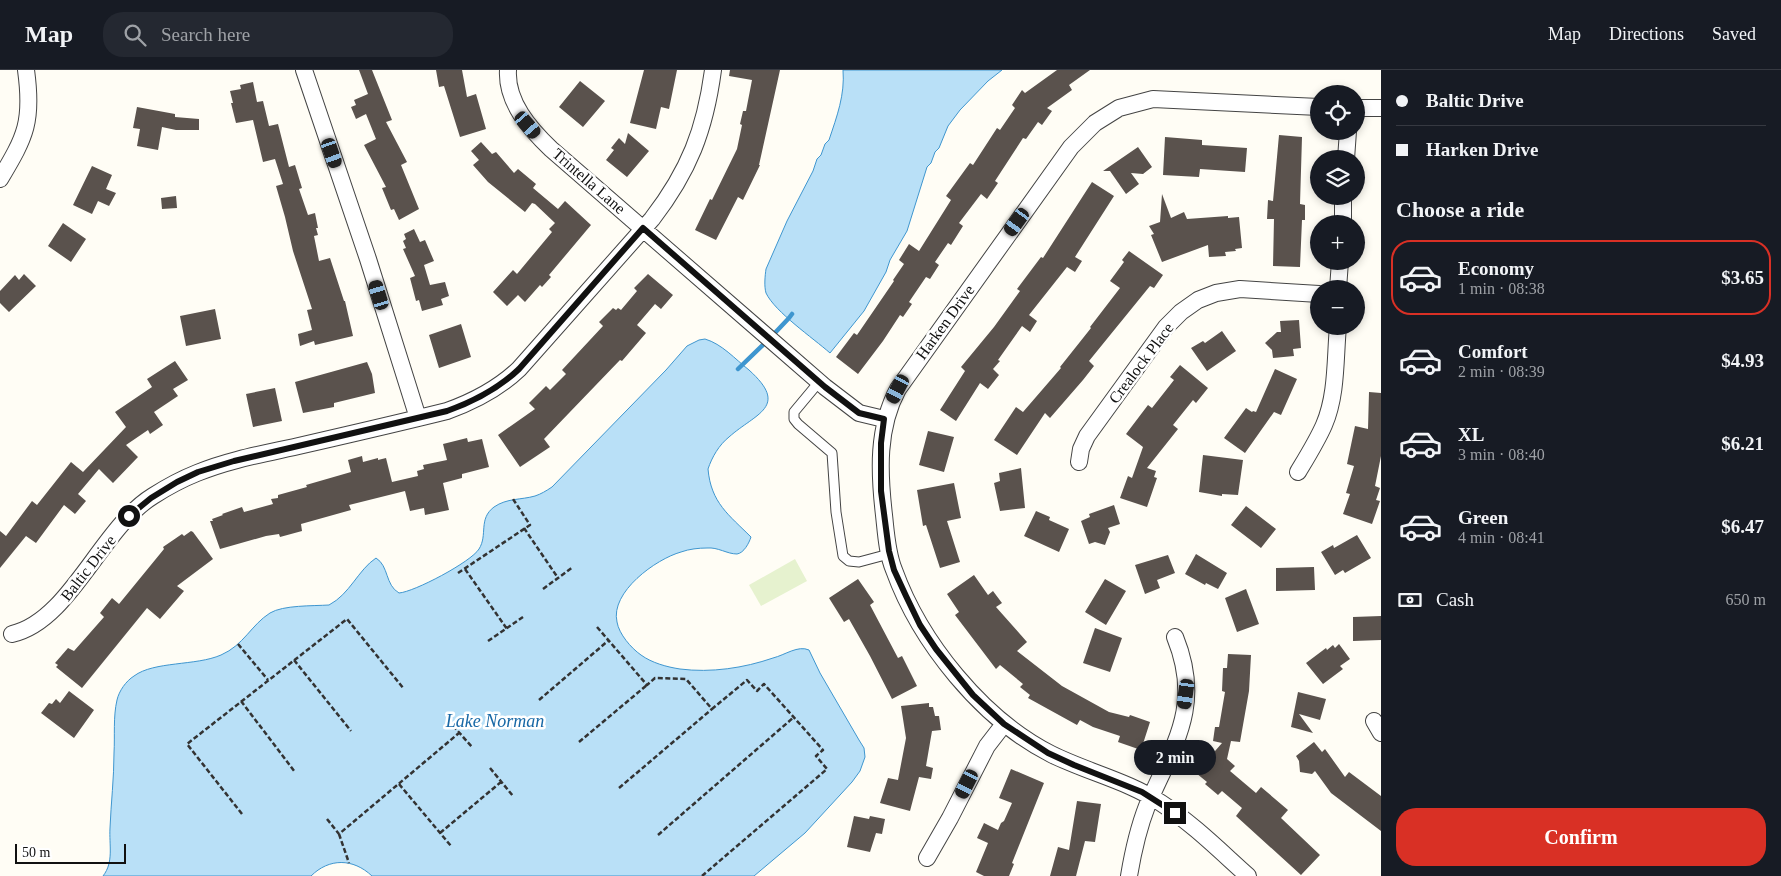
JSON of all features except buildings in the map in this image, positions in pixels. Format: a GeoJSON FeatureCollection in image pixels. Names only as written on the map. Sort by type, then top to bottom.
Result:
{"type":"FeatureCollection","features":[{"type":"Feature","properties":{"kind":"street"},"geometry":{"type":"LineString","coordinates":[[0,179],[16,153],[28,122],[30,94],[26,70]]}},
{"type":"Feature","properties":{"kind":"street"},"geometry":{"type":"LineString","coordinates":[[304,70],[368,259],[418,418]]}},
{"type":"Feature","properties":{"kind":"street","name":"Trintella Lane"},"geometry":{"type":"LineString","coordinates":[[508,70],[513,98],[520,112],[528,125],[551,149],[819,382],[859,413],[884,419]]}},
{"type":"Feature","properties":{"kind":"street","name":"Baltic Drive"},"geometry":{"type":"LineString","coordinates":[[12,634],[22,632],[33,626],[58,605],[129,516],[151,498],[177,482],[198,472],[234,461],[447,411],[472,402],[505,382],[519,369],[671,194],[694,148],[704,117],[713,70]]}},
{"type":"Feature","properties":{"kind":"street","name":"Harken Drive"},"geometry":{"type":"LineString","coordinates":[[1248,876],[1189,824],[1152,797],[1128,785],[1080,768],[1048,753],[1004,724],[973,695],[936,649],[920,625],[894,570],[889,554],[881,491],[881,443],[884,419],[890,404],[914,364],[1071,147],[1095,123],[1119,108],[1152,99],[1310,107]]}},
{"type":"Feature","properties":{"kind":"street"},"geometry":{"type":"LineString","coordinates":[[1365,108],[1381,108]]}},
{"type":"Feature","properties":{"kind":"street","name":"Crealock Place"},"geometry":{"type":"LineString","coordinates":[[1079,462],[1081,449],[1087,436],[1150,346],[1166,326],[1181,312],[1198,300],[1240,289],[1310,293]]}},
{"type":"Feature","properties":{"kind":"street"},"geometry":{"type":"LineString","coordinates":[[1298,472],[1325,423],[1333,390],[1337,335]]}},
{"type":"Feature","properties":{"kind":"street"},"geometry":{"type":"LineString","coordinates":[[1129,876],[1136,838],[1182,726],[1187,679],[1175,636]]}},
{"type":"Feature","properties":{"kind":"street"},"geometry":{"type":"LineString","coordinates":[[927,858],[987,746],[1004,724]]}},
{"type":"Feature","properties":{"kind":"lane"},"geometry":{"type":"LineString","coordinates":[[819,382],[794,412],[794,419],[832,453],[836,512],[844,556],[849,561],[859,562],[889,554]]}},
{"type":"Feature","properties":{"kind":"path"},"geometry":{"type":"LineString","coordinates":[[458,573],[530,525],[513,499]]}},
{"type":"Feature","properties":{"kind":"path"},"geometry":{"type":"LineString","coordinates":[[524,528],[558,578]]}},
{"type":"Feature","properties":{"kind":"path"},"geometry":{"type":"LineString","coordinates":[[543,589],[573,567]]}},
{"type":"Feature","properties":{"kind":"path"},"geometry":{"type":"LineString","coordinates":[[465,569],[507,629]]}},
{"type":"Feature","properties":{"kind":"path"},"geometry":{"type":"LineString","coordinates":[[488,641],[523,617]]}},
{"type":"Feature","properties":{"kind":"path"},"geometry":{"type":"LineString","coordinates":[[242,814],[187,744],[347,619],[404,689]]}},
{"type":"Feature","properties":{"kind":"path"},"geometry":{"type":"LineString","coordinates":[[598,627],[647,685]]}},
{"type":"Feature","properties":{"kind":"path"},"geometry":{"type":"LineString","coordinates":[[539,700],[608,640]]}},
{"type":"Feature","properties":{"kind":"path"},"geometry":{"type":"LineString","coordinates":[[238,644],[268,680]]}},
{"type":"Feature","properties":{"kind":"path"},"geometry":{"type":"LineString","coordinates":[[294,660],[351,731]]}},
{"type":"Feature","properties":{"kind":"path"},"geometry":{"type":"LineString","coordinates":[[580,742],[655,678],[686,679],[712,709]]}},
{"type":"Feature","properties":{"kind":"path"},"geometry":{"type":"LineString","coordinates":[[620,788],[747,680],[757,691],[764,684],[823,750],[816,756],[827,769],[702,876]]}},
{"type":"Feature","properties":{"kind":"path"},"geometry":{"type":"LineString","coordinates":[[241,701],[296,772]]}},
{"type":"Feature","properties":{"kind":"path"},"geometry":{"type":"LineString","coordinates":[[658,835],[794,717]]}},
{"type":"Feature","properties":{"kind":"path"},"geometry":{"type":"LineString","coordinates":[[448,720],[472,748]]}},
{"type":"Feature","properties":{"kind":"path"},"geometry":{"type":"LineString","coordinates":[[339,834],[459,733]]}},
{"type":"Feature","properties":{"kind":"path"},"geometry":{"type":"LineString","coordinates":[[490,768],[513,796]]}},
{"type":"Feature","properties":{"kind":"path"},"geometry":{"type":"LineString","coordinates":[[440,833],[501,782]]}},
{"type":"Feature","properties":{"kind":"path"},"geometry":{"type":"LineString","coordinates":[[399,784],[451,846]]}},
{"type":"Feature","properties":{"kind":"path"},"geometry":{"type":"LineString","coordinates":[[327,819],[339,834],[349,863]]}},
{"type":"Feature","properties":{"kind":"green space"},"geometry":{"type":"Polygon","coordinates":[[[795,559],[807,581],[761,606],[749,585],[795,559]]]}},
{"type":"Feature","properties":{"kind":"water"},"geometry":{"type":"Polygon","coordinates":[[[843,70],[1002,70],[988,81],[960,110],[948,126],[939,148],[927,167],[907,231],[890,260],[886,272],[864,311],[830,353],[777,308],[766,293],[765,281],[766,269],[787,221],[813,171],[817,159],[829,140],[842,97],[843,70]]]}},
{"type":"Feature","properties":{"kind":"water","name":"Lake Norman"},"geometry":{"type":"Polygon","coordinates":[[[705,339],[723,348],[749,370],[767,393],[768,401],[764,408],[722,444],[708,469],[717,500],[751,537],[744,550],[737,554],[719,549],[697,548],[681,552],[659,562],[637,578],[621,599],[617,611],[617,622],[626,640],[641,655],[660,664],[680,669],[727,669],[762,662],[800,649],[809,650],[820,673],[864,748],[865,757],[860,771],[852,782],[805,833],[754,876],[372,876],[357,866],[341,862],[325,866],[311,876],[103,876],[109,865],[110,853],[116,706],[119,693],[128,681],[142,671],[200,661],[221,655],[236,646],[263,618],[276,610],[298,606],[329,605],[343,595],[364,569],[376,558],[383,566],[391,585],[399,593],[417,588],[442,576],[474,555],[479,549],[482,544],[486,517],[494,507],[509,501],[535,496],[552,487],[687,346],[705,339]]]}},
{"type":"Feature","properties":{"kind":"waterway"},"geometry":{"type":"LineString","coordinates":[[772,336],[792,314]]}},
{"type":"Feature","properties":{"kind":"waterway"},"geometry":{"type":"LineString","coordinates":[[738,369],[767,341]]}},
{"type":"Feature","properties":{"kind":"route"},"geometry":{"type":"LineString","coordinates":[[129,516],[151,498],[198,472],[234,461],[447,411],[472,402],[505,382],[519,369],[643,228],[825,387],[859,413],[884,419],[881,443],[881,491],[889,551],[894,570],[920,625],[936,649],[973,695],[1004,724],[1048,753],[1094,774],[1128,785],[1175,813]]}}]}
